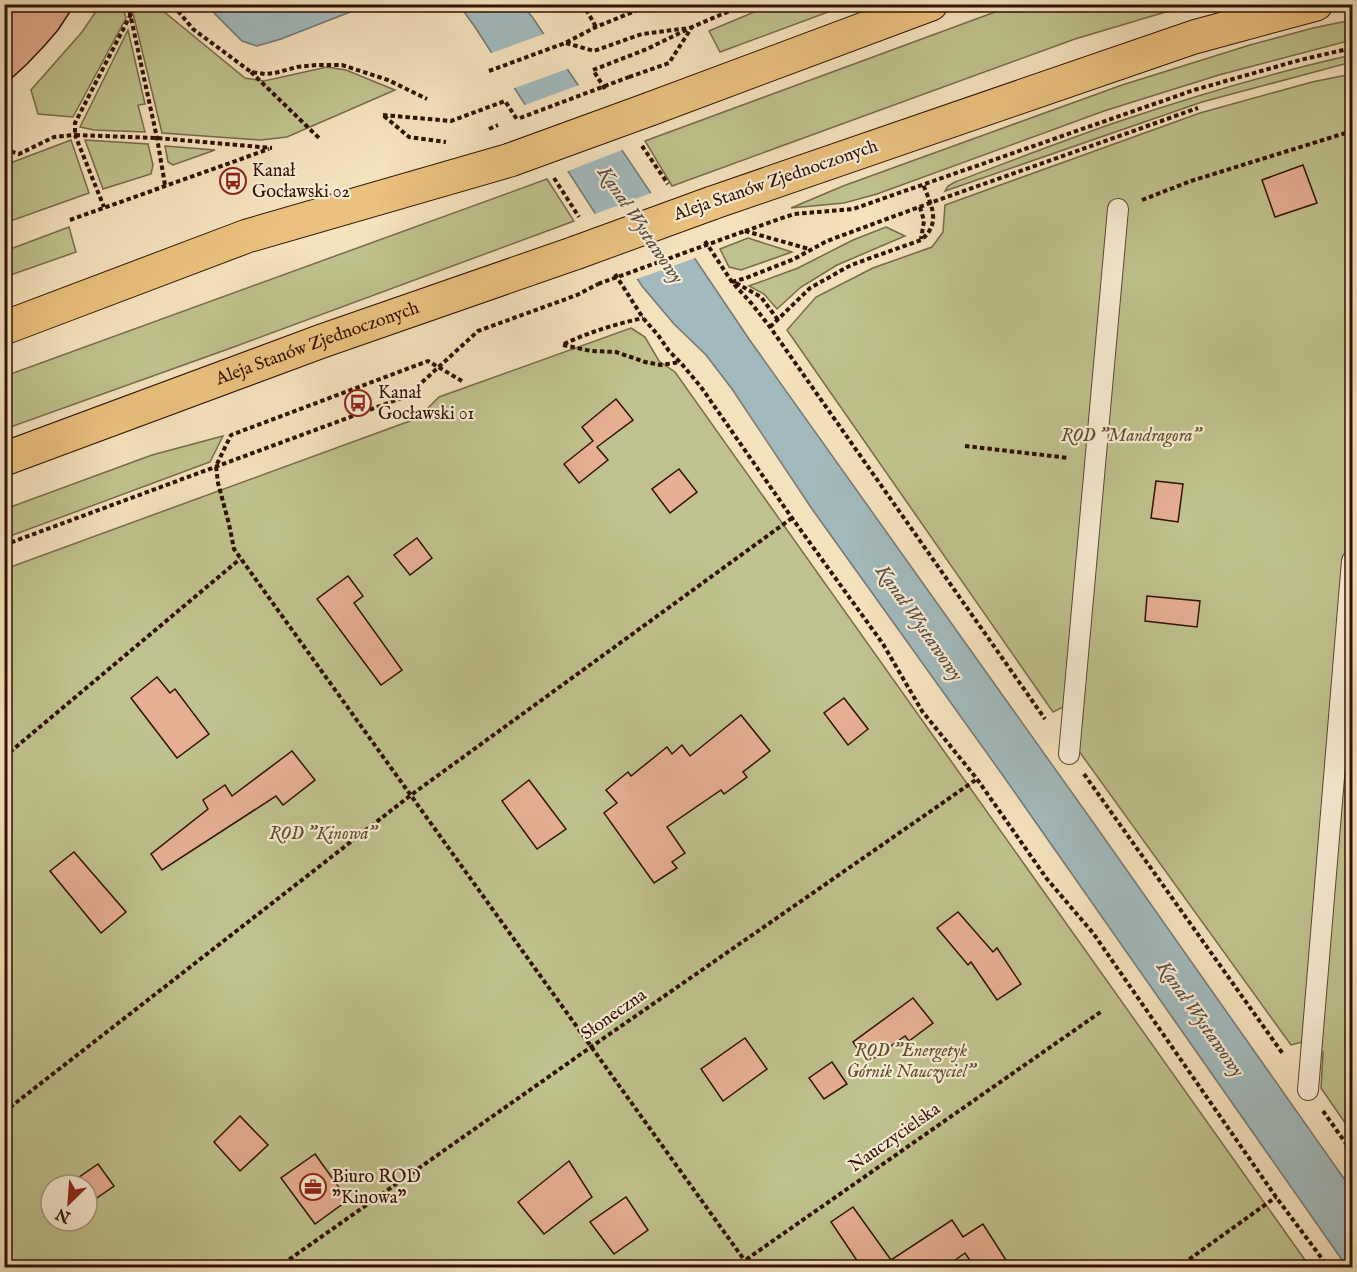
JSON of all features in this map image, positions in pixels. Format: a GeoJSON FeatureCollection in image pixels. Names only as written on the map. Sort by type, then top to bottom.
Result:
{"type":"FeatureCollection","features":[{"type":"Feature","properties":{"kind":"main road"},"geometry":{"type":"LineString","coordinates":[[4,328],[247,236],[643,123],[931,4]]}},
{"type":"Feature","properties":{"kind":"main road","name":"Aleja Stanów Zjednoczonych"},"geometry":{"type":"LineString","coordinates":[[4,459],[322,341],[712,203],[1194,37],[1316,4]]}},
{"type":"Feature","properties":{"kind":"lane"},"geometry":{"type":"LineString","coordinates":[[1069,754],[1118,209]]}},
{"type":"Feature","properties":{"kind":"lane"},"geometry":{"type":"LineString","coordinates":[[1308,1090],[1353,561]]}},
{"type":"Feature","properties":{"kind":"path"},"geometry":{"type":"LineString","coordinates":[[128,4],[165,185]]}},
{"type":"Feature","properties":{"kind":"path"},"geometry":{"type":"LineString","coordinates":[[175,4],[193,29],[251,72],[319,138]]}},
{"type":"Feature","properties":{"kind":"path"},"geometry":{"type":"LineString","coordinates":[[581,4],[596,27]]}},
{"type":"Feature","properties":{"kind":"path"},"geometry":{"type":"LineString","coordinates":[[489,71],[565,43],[651,4]]}},
{"type":"Feature","properties":{"kind":"path"},"geometry":{"type":"LineString","coordinates":[[605,90],[593,70],[647,49],[746,4]]}},
{"type":"Feature","properties":{"kind":"path"},"geometry":{"type":"LineString","coordinates":[[104,207],[75,135],[75,123],[131,14]]}},
{"type":"Feature","properties":{"kind":"path"},"geometry":{"type":"LineString","coordinates":[[565,43],[594,51],[642,34],[692,27]]}},
{"type":"Feature","properties":{"kind":"path"},"geometry":{"type":"LineString","coordinates":[[511,121],[669,63],[692,27]]}},
{"type":"Feature","properties":{"kind":"path"},"geometry":{"type":"LineString","coordinates":[[4,545],[407,396],[478,331],[577,295],[598,284],[794,214],[853,209],[1194,90],[1300,60],[1353,48]]}},
{"type":"Feature","properties":{"kind":"path"},"geometry":{"type":"LineString","coordinates":[[251,72],[265,74],[297,67],[342,65],[388,80],[428,99]]}},
{"type":"Feature","properties":{"kind":"path"},"geometry":{"type":"LineString","coordinates":[[453,142],[409,137],[383,115],[451,121],[499,104]]}},
{"type":"Feature","properties":{"kind":"path"},"geometry":{"type":"LineString","coordinates":[[732,282],[794,259],[827,242],[930,203],[1198,108]]}},
{"type":"Feature","properties":{"kind":"path"},"geometry":{"type":"LineString","coordinates":[[643,123],[669,186]]}},
{"type":"Feature","properties":{"kind":"path"},"geometry":{"type":"LineString","coordinates":[[480,132],[500,125]]}},
{"type":"Feature","properties":{"kind":"path"},"geometry":{"type":"LineString","coordinates":[[1118,209],[1191,181],[1353,131]]}},
{"type":"Feature","properties":{"kind":"path"},"geometry":{"type":"LineString","coordinates":[[4,149],[19,154],[54,137],[75,135],[157,138],[272,148],[70,220]]}},
{"type":"Feature","properties":{"kind":"path"},"geometry":{"type":"LineString","coordinates":[[700,234],[732,282],[770,327],[810,288],[851,265],[921,240],[929,234],[933,225],[933,213],[923,184]]}},
{"type":"Feature","properties":{"kind":"path"},"geometry":{"type":"LineString","coordinates":[[920,207],[924,221],[921,240]]}},
{"type":"Feature","properties":{"kind":"path"},"geometry":{"type":"LineString","coordinates":[[745,231],[810,249]]}},
{"type":"Feature","properties":{"kind":"path"},"geometry":{"type":"LineString","coordinates":[[732,282],[761,297],[778,320]]}},
{"type":"Feature","properties":{"kind":"path"},"geometry":{"type":"LineString","coordinates":[[643,318],[582,336],[563,345],[591,351],[616,352],[645,363],[661,365],[680,362]]}},
{"type":"Feature","properties":{"kind":"path"},"geometry":{"type":"LineString","coordinates":[[658,335],[701,387],[883,644],[922,711],[977,779],[1047,879],[1093,933],[1276,1197],[1329,1268]]}},
{"type":"Feature","properties":{"kind":"path"},"geometry":{"type":"LineString","coordinates":[[462,381],[428,361],[231,435],[216,466],[234,549],[750,1268]]}},
{"type":"Feature","properties":{"kind":"path"},"geometry":{"type":"LineString","coordinates":[[965,446],[1096,461]]}},
{"type":"Feature","properties":{"kind":"path"},"geometry":{"type":"LineString","coordinates":[[4,1112],[411,795],[792,518]]}},
{"type":"Feature","properties":{"kind":"path"},"geometry":{"type":"LineString","coordinates":[[4,757],[240,559]]}},
{"type":"Feature","properties":{"kind":"path","name":"Słoneczna"},"geometry":{"type":"LineString","coordinates":[[277,1268],[977,779]]}},
{"type":"Feature","properties":{"kind":"path","name":"Nauczycielska"},"geometry":{"type":"LineString","coordinates":[[734,1268],[1102,1011]]}},
{"type":"Feature","properties":{"kind":"path"},"geometry":{"type":"LineString","coordinates":[[1177,1268],[1276,1197]]}},
{"type":"Feature","properties":{"kind":"green space"},"geometry":{"type":"Polygon","coordinates":[[[101,4],[122,5],[126,18],[73,117],[38,114],[31,90],[82,32],[101,4]]]}},
{"type":"Feature","properties":{"kind":"green space"},"geometry":{"type":"Polygon","coordinates":[[[131,5],[163,11],[245,78],[264,81],[327,67],[346,70],[395,90],[287,137],[261,140],[162,133],[131,5]]]}},
{"type":"Feature","properties":{"kind":"green space"},"geometry":{"type":"Polygon","coordinates":[[[771,5],[847,5],[720,52],[709,31],[771,5]]]}},
{"type":"Feature","properties":{"kind":"green space"},"geometry":{"type":"Polygon","coordinates":[[[1014,5],[1189,5],[1075,39],[672,186],[645,141],[1014,5]]]}},
{"type":"Feature","properties":{"kind":"green space"},"geometry":{"type":"Polygon","coordinates":[[[1352,20],[1352,40],[1219,75],[1104,111],[877,194],[844,203],[791,208],[843,186],[1122,85],[1250,45],[1352,20]]]}},
{"type":"Feature","properties":{"kind":"green space"},"geometry":{"type":"Polygon","coordinates":[[[128,30],[145,104],[138,105],[145,132],[94,130],[80,127],[128,30]]]}},
{"type":"Feature","properties":{"kind":"green space"},"geometry":{"type":"Polygon","coordinates":[[[1352,55],[1352,62],[1202,102],[945,191],[955,182],[1123,120],[1237,84],[1352,55]]]}},
{"type":"Feature","properties":{"kind":"green space","name":"ROD \"Mandragora\""},"geometry":{"type":"Polygon","coordinates":[[[1352,74],[1352,1133],[1321,1088],[1323,1052],[1302,1042],[1291,1045],[1076,747],[1083,717],[1063,707],[1053,712],[787,330],[816,297],[873,268],[932,247],[943,232],[945,205],[1200,113],[1312,82],[1352,74]]]}},
{"type":"Feature","properties":{"kind":"green space"},"geometry":{"type":"Polygon","coordinates":[[[71,140],[89,193],[5,223],[5,165],[71,140]]]}},
{"type":"Feature","properties":{"kind":"green space"},"geometry":{"type":"Polygon","coordinates":[[[85,140],[148,144],[153,165],[151,174],[103,189],[85,140]]]}},
{"type":"Feature","properties":{"kind":"green space"},"geometry":{"type":"Polygon","coordinates":[[[165,146],[215,150],[173,165],[168,162],[165,146]]]}},
{"type":"Feature","properties":{"kind":"green space"},"geometry":{"type":"Polygon","coordinates":[[[547,179],[574,221],[5,429],[5,376],[547,179]]]}},
{"type":"Feature","properties":{"kind":"green space"},"geometry":{"type":"Polygon","coordinates":[[[69,227],[76,252],[5,277],[5,251],[69,227]]]}},
{"type":"Feature","properties":{"kind":"green space"},"geometry":{"type":"Polygon","coordinates":[[[886,227],[905,236],[837,265],[801,287],[777,309],[764,294],[749,286],[798,268],[853,240],[886,227]]]}},
{"type":"Feature","properties":{"kind":"green space"},"geometry":{"type":"Polygon","coordinates":[[[748,238],[792,252],[741,270],[729,267],[720,249],[748,238]]]}},
{"type":"Feature","properties":{"kind":"green space","name":"ROD \"Kinowa\""},"geometry":{"type":"Polygon","coordinates":[[[631,328],[645,337],[659,361],[675,372],[1310,1267],[5,1268],[5,569],[418,418],[439,397],[631,328]]]}},
{"type":"Feature","properties":{"kind":"green space"},"geometry":{"type":"Polygon","coordinates":[[[223,436],[210,462],[5,538],[5,509],[152,455],[223,436]]]}},
{"type":"Feature","properties":{"kind":"water"},"geometry":{"type":"Polygon","coordinates":[[[206,5],[368,5],[257,46],[242,41],[206,5]]]}},
{"type":"Feature","properties":{"kind":"water","name":"Kanał Wystawowy"},"geometry":{"type":"Polygon","coordinates":[[[459,5],[523,5],[533,18],[749,339],[1352,1190],[1352,1267],[1347,1267],[1004,777],[812,509],[732,389],[706,355],[674,324],[642,286],[459,5]]]}},
{"type":"Feature","properties":{"kind":"pier"},"geometry":{"type":"Polygon","coordinates":[[[547,33],[570,68],[512,89],[489,54],[547,33]]]}},
{"type":"Feature","properties":{"kind":"pier"},"geometry":{"type":"Polygon","coordinates":[[[582,84],[625,149],[565,172],[522,106],[582,84]]]}},
{"type":"Feature","properties":{"kind":"pier"},"geometry":{"type":"Polygon","coordinates":[[[654,192],[698,257],[634,280],[592,215],[654,192]]]}},
{"type":"Feature","properties":{"kind":"building"},"geometry":{"type":"Polygon","coordinates":[[[4,4],[75,4],[45,45],[4,85],[4,4]]]}},
{"type":"Feature","properties":{"kind":"building"},"geometry":{"type":"Polygon","coordinates":[[[1303,165],[1317,203],[1275,217],[1262,180],[1303,165]]]}},
{"type":"Feature","properties":{"kind":"building"},"geometry":{"type":"Polygon","coordinates":[[[616,399],[633,420],[597,447],[608,460],[579,483],[564,464],[593,441],[582,427],[616,399]]]}},
{"type":"Feature","properties":{"kind":"building"},"geometry":{"type":"Polygon","coordinates":[[[679,469],[697,492],[670,513],[652,489],[679,469]]]}},
{"type":"Feature","properties":{"kind":"building"},"geometry":{"type":"Polygon","coordinates":[[[1156,481],[1183,484],[1178,522],[1151,518],[1156,481]]]}},
{"type":"Feature","properties":{"kind":"building"},"geometry":{"type":"Polygon","coordinates":[[[417,538],[432,558],[410,575],[394,555],[417,538]]]}},
{"type":"Feature","properties":{"kind":"building"},"geometry":{"type":"Polygon","coordinates":[[[348,576],[363,596],[354,603],[402,670],[381,685],[317,599],[348,576]]]}},
{"type":"Feature","properties":{"kind":"building"},"geometry":{"type":"Polygon","coordinates":[[[1147,596],[1200,601],[1197,627],[1145,621],[1147,596]]]}},
{"type":"Feature","properties":{"kind":"building"},"geometry":{"type":"Polygon","coordinates":[[[157,677],[170,693],[175,689],[209,734],[177,758],[131,698],[157,677]]]}},
{"type":"Feature","properties":{"kind":"building"},"geometry":{"type":"Polygon","coordinates":[[[844,698],[868,729],[848,745],[824,713],[844,698]]]}},
{"type":"Feature","properties":{"kind":"building"},"geometry":{"type":"Polygon","coordinates":[[[741,715],[770,751],[743,772],[747,777],[724,794],[721,790],[667,827],[685,853],[672,862],[677,868],[654,883],[604,813],[617,803],[606,790],[628,772],[631,776],[667,747],[672,754],[682,745],[690,756],[741,715]]]}},
{"type":"Feature","properties":{"kind":"building"},"geometry":{"type":"Polygon","coordinates":[[[292,751],[315,780],[283,805],[276,796],[162,870],[151,854],[208,809],[203,800],[225,785],[232,796],[292,751]]]}},
{"type":"Feature","properties":{"kind":"building"},"geometry":{"type":"Polygon","coordinates":[[[529,780],[566,829],[537,849],[502,801],[529,780]]]}},
{"type":"Feature","properties":{"kind":"building"},"geometry":{"type":"Polygon","coordinates":[[[74,852],[126,912],[101,933],[50,871],[74,852]]]}},
{"type":"Feature","properties":{"kind":"building"},"geometry":{"type":"Polygon","coordinates":[[[958,912],[993,952],[997,948],[1021,984],[997,1000],[971,962],[968,965],[937,928],[958,912]]]}},
{"type":"Feature","properties":{"kind":"building"},"geometry":{"type":"Polygon","coordinates":[[[913,998],[933,1023],[909,1041],[905,1036],[867,1063],[853,1042],[913,998]]]}},
{"type":"Feature","properties":{"kind":"building"},"geometry":{"type":"Polygon","coordinates":[[[745,1038],[767,1069],[723,1101],[701,1069],[745,1038]]]}},
{"type":"Feature","properties":{"kind":"building"},"geometry":{"type":"Polygon","coordinates":[[[832,1062],[847,1084],[824,1099],[809,1078],[832,1062]]]}},
{"type":"Feature","properties":{"kind":"building"},"geometry":{"type":"Polygon","coordinates":[[[240,1116],[268,1145],[240,1171],[214,1142],[240,1116]]]}},
{"type":"Feature","properties":{"kind":"building","name":"Biuro ROD \"Kinowa\""},"geometry":{"type":"Polygon","coordinates":[[[315,1154],[348,1200],[315,1224],[281,1178],[315,1154]]]}},
{"type":"Feature","properties":{"kind":"building"},"geometry":{"type":"Polygon","coordinates":[[[569,1161],[592,1197],[544,1234],[518,1202],[569,1161]]]}},
{"type":"Feature","properties":{"kind":"building"},"geometry":{"type":"Polygon","coordinates":[[[98,1164],[114,1186],[99,1196],[99,1173],[85,1173],[98,1164]]]}},
{"type":"Feature","properties":{"kind":"building"},"geometry":{"type":"Polygon","coordinates":[[[626,1197],[648,1230],[614,1254],[590,1222],[626,1197]]]}},
{"type":"Feature","properties":{"kind":"building"},"geometry":{"type":"Polygon","coordinates":[[[853,1207],[891,1260],[952,1220],[963,1237],[983,1224],[1011,1268],[975,1268],[965,1253],[944,1268],[862,1268],[831,1222],[853,1207]]]}},
{"type":"Feature","properties":{"kind":"place","name":"Kanał Gocławski 02"},"geometry":{"type":"Point","coordinates":[233,181]}},
{"type":"Feature","properties":{"kind":"place","name":"Kanał Gocławski 01"},"geometry":{"type":"Point","coordinates":[358,403]}},
{"type":"Feature","properties":{"kind":"place","name":"Biuro ROD \"Kinowa\""},"geometry":{"type":"Point","coordinates":[313,1187]}},
{"type":"Feature","properties":{"kind":"park label","name":"ROD \"Energetyk Górnik Nauczyciel\""},"geometry":{"type":"Point","coordinates":[911,1061]}}]}
